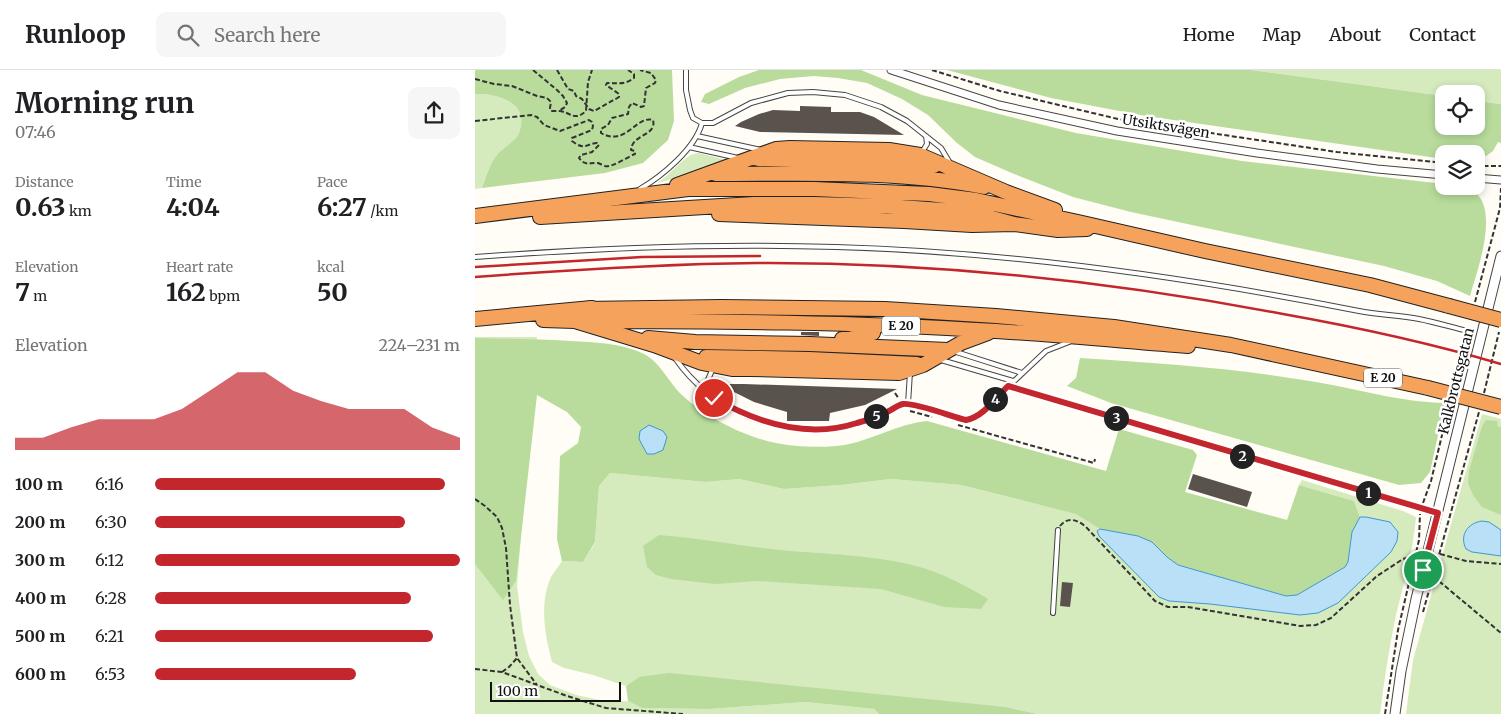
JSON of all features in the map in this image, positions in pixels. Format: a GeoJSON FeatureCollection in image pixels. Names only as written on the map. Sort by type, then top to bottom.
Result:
{"type":"FeatureCollection","features":[{"type":"Feature","properties":{"kind":"highway"},"geometry":{"type":"LineString","coordinates":[[655,193],[768,151],[790,148],[889,150],[920,155],[1006,192],[1115,230]]}},
{"type":"Feature","properties":{"kind":"highway"},"geometry":{"type":"LineString","coordinates":[[747,159],[907,163],[952,168]]}},
{"type":"Feature","properties":{"kind":"highway"},"geometry":{"type":"LineString","coordinates":[[726,167],[897,170],[979,179]]}},
{"type":"Feature","properties":{"kind":"highway"},"geometry":{"type":"LineString","coordinates":[[707,174],[906,177],[959,183],[1006,192]]}},
{"type":"Feature","properties":{"kind":"highway"},"geometry":{"type":"LineString","coordinates":[[687,182],[815,182],[929,187],[977,194],[1016,208]]}},
{"type":"Feature","properties":{"kind":"highway"},"geometry":{"type":"LineString","coordinates":[[475,216],[687,189],[888,191],[957,197],[1016,208],[1371,286],[1501,320]]}},
{"type":"Feature","properties":{"kind":"highway"},"geometry":{"type":"LineString","coordinates":[[475,221],[658,210],[754,198],[787,196],[887,199],[975,207],[1016,208]]}},
{"type":"Feature","properties":{"kind":"highway"},"geometry":{"type":"LineString","coordinates":[[658,210],[887,213],[954,218],[1058,230],[1115,230]]}},
{"type":"Feature","properties":{"kind":"highway","name":"E 20"},"geometry":{"type":"LineString","coordinates":[[475,319],[638,303],[721,300],[885,302],[996,316],[1114,327],[1231,345],[1428,388],[1501,407]]}},
{"type":"Feature","properties":{"kind":"highway","name":"E 20"},"geometry":{"type":"LineString","coordinates":[[490,318],[575,321],[810,323],[996,330],[1197,347],[1338,368]]}},
{"type":"Feature","properties":{"kind":"highway","name":"E 20"},"geometry":{"type":"LineString","coordinates":[[575,321],[673,328],[975,336]]}},
{"type":"Feature","properties":{"kind":"highway","name":"E 20"},"geometry":{"type":"LineString","coordinates":[[575,321],[716,366],[733,369],[884,373],[899,373],[923,364],[975,336],[996,330]]}},
{"type":"Feature","properties":{"kind":"highway","name":"E 20"},"geometry":{"type":"LineString","coordinates":[[575,321],[656,333],[853,342],[948,350]]}},
{"type":"Feature","properties":{"kind":"highway","name":"E 20"},"geometry":{"type":"LineString","coordinates":[[620,334],[695,342],[853,342],[873,333]]}},
{"type":"Feature","properties":{"kind":"highway","name":"E 20"},"geometry":{"type":"LineString","coordinates":[[654,345],[696,349],[818,352],[923,364]]}},
{"type":"Feature","properties":{"kind":"highway","name":"E 20"},"geometry":{"type":"LineString","coordinates":[[688,357],[923,364]]}},
{"type":"Feature","properties":{"kind":"street","name":"Utsiktsvägen"},"geometry":{"type":"LineString","coordinates":[[891,70],[999,105],[1117,131],[1257,153],[1377,169],[1435,174]]}},
{"type":"Feature","properties":{"kind":"street"},"geometry":{"type":"LineString","coordinates":[[1485,179],[1501,180]]}},
{"type":"Feature","properties":{"kind":"street","name":"Kalkbrottsgatan"},"geometry":{"type":"LineString","coordinates":[[1395,714],[1401,671],[1416,599],[1501,256]]}},
{"type":"Feature","properties":{"kind":"lane"},"geometry":{"type":"LineString","coordinates":[[686,70],[689,110],[693,118],[702,123],[713,123],[738,109],[764,98],[788,93],[813,92],[845,95],[874,103],[897,115],[941,148],[952,168]]}},
{"type":"Feature","properties":{"kind":"lane"},"geometry":{"type":"LineString","coordinates":[[626,197],[655,180],[689,147],[697,136],[702,123]]}},
{"type":"Feature","properties":{"kind":"lane"},"geometry":{"type":"LineString","coordinates":[[697,136],[768,151]]}},
{"type":"Feature","properties":{"kind":"lane"},"geometry":{"type":"LineString","coordinates":[[907,163],[915,160],[920,155],[927,144],[926,136]]}},
{"type":"Feature","properties":{"kind":"lane"},"geometry":{"type":"LineString","coordinates":[[689,147],[747,159]]}},
{"type":"Feature","properties":{"kind":"lane"},"geometry":{"type":"LineString","coordinates":[[475,257],[545,251],[659,246],[845,247],[984,256],[1075,265],[1241,288],[1381,316],[1419,319],[1467,331]]}},
{"type":"Feature","properties":{"kind":"lane"},"geometry":{"type":"LineString","coordinates":[[671,352],[695,383],[714,398],[754,419],[797,429],[840,427],[856,424],[902,404],[971,419],[979,415],[1046,351],[1081,337]]}},
{"type":"Feature","properties":{"kind":"lane"},"geometry":{"type":"LineString","coordinates":[[948,350],[1022,373]]}},
{"type":"Feature","properties":{"kind":"lane"},"geometry":{"type":"LineString","coordinates":[[908,404],[923,364],[1013,381]]}},
{"type":"Feature","properties":{"kind":"lane"},"geometry":{"type":"LineString","coordinates":[[714,398],[707,382],[716,366]]}},
{"type":"Feature","properties":{"kind":"lane"},"geometry":{"type":"LineString","coordinates":[[1008,386],[1438,513]]}},
{"type":"Feature","properties":{"kind":"lane"},"geometry":{"type":"LineString","coordinates":[[1053,613],[1058,530]]}},
{"type":"Feature","properties":{"kind":"path"},"geometry":{"type":"LineString","coordinates":[[533,70],[563,96],[567,104],[559,111]]}},
{"type":"Feature","properties":{"kind":"path"},"geometry":{"type":"LineString","coordinates":[[557,70],[568,89],[574,91],[575,96],[582,99],[589,110],[593,111],[619,97],[619,94],[606,85],[607,83],[622,84],[630,81],[634,78],[634,74],[628,70]]}},
{"type":"Feature","properties":{"kind":"path"},"geometry":{"type":"LineString","coordinates":[[579,116],[586,111],[588,82],[592,70]]}},
{"type":"Feature","properties":{"kind":"path"},"geometry":{"type":"LineString","coordinates":[[475,121],[531,116],[537,117],[544,125],[560,131],[589,120],[592,122],[592,130],[572,138],[572,141],[579,146],[586,147],[593,143],[599,145],[592,152],[581,155],[579,158],[588,164],[615,165],[635,154],[635,151],[631,150],[632,145],[639,137],[652,130],[655,126],[653,120],[649,118],[623,135],[606,136],[601,133],[601,129],[608,125],[612,118],[628,114],[632,103],[641,107],[644,106],[646,88],[655,83],[656,80],[651,73],[640,70]]}},
{"type":"Feature","properties":{"kind":"path"},"geometry":{"type":"LineString","coordinates":[[932,70],[1000,91],[1118,119],[1337,152],[1435,162]]}},
{"type":"Feature","properties":{"kind":"path"},"geometry":{"type":"LineString","coordinates":[[475,79],[512,86],[547,98],[551,102],[551,111],[579,116],[584,121]]}},
{"type":"Feature","properties":{"kind":"path"},"geometry":{"type":"LineString","coordinates":[[1485,166],[1501,166]]}},
{"type":"Feature","properties":{"kind":"path"},"geometry":{"type":"LineString","coordinates":[[1474,304],[1500,208],[1501,188]]}},
{"type":"Feature","properties":{"kind":"path"},"geometry":{"type":"LineString","coordinates":[[1482,400],[1501,325]]}},
{"type":"Feature","properties":{"kind":"path"},"geometry":{"type":"LineString","coordinates":[[1454,387],[1467,331]]}},
{"type":"Feature","properties":{"kind":"path"},"geometry":{"type":"LineString","coordinates":[[895,393],[906,410],[935,418]]}},
{"type":"Feature","properties":{"kind":"path"},"geometry":{"type":"LineString","coordinates":[[1385,714],[1398,630],[1419,540],[1419,521],[1431,481],[1449,406]]}},
{"type":"Feature","properties":{"kind":"path"},"geometry":{"type":"LineString","coordinates":[[1421,618],[1480,409]]}},
{"type":"Feature","properties":{"kind":"path"},"geometry":{"type":"LineString","coordinates":[[951,423],[1094,463],[1095,459]]}},
{"type":"Feature","properties":{"kind":"path"},"geometry":{"type":"LineString","coordinates":[[475,499],[497,517],[502,528],[506,548],[510,605],[517,658],[537,685]]}},
{"type":"Feature","properties":{"kind":"path"},"geometry":{"type":"LineString","coordinates":[[1058,530],[1062,523],[1069,520],[1077,520],[1086,527],[1155,601],[1168,607],[1188,608],[1300,626],[1316,624],[1331,618],[1377,576],[1415,555]]}},
{"type":"Feature","properties":{"kind":"path"},"geometry":{"type":"LineString","coordinates":[[1440,554],[1466,561],[1501,564]]}},
{"type":"Feature","properties":{"kind":"path"},"geometry":{"type":"LineString","coordinates":[[1433,577],[1501,633]]}},
{"type":"Feature","properties":{"kind":"path"},"geometry":{"type":"LineString","coordinates":[[502,672],[517,658]]}},
{"type":"Feature","properties":{"kind":"path"},"geometry":{"type":"LineString","coordinates":[[475,669],[502,672],[606,708],[683,714]]}},
{"type":"Feature","properties":{"kind":"green space"},"geometry":{"type":"Polygon","coordinates":[[[475,70],[672,70],[674,121],[668,140],[643,163],[605,173],[482,188],[498,153],[518,135],[521,115],[511,102],[503,98],[475,94],[475,70]]]}},
{"type":"Feature","properties":{"kind":"green space"},"geometry":{"type":"Polygon","coordinates":[[[759,70],[861,70],[922,95],[1076,133],[1242,161],[1435,183],[1435,195],[1478,195],[1483,203],[1486,215],[1486,229],[1481,258],[1470,296],[1437,281],[1384,266],[1131,212],[1073,197],[975,157],[957,143],[928,115],[902,99],[867,83],[814,76],[780,79],[745,88],[709,104],[701,102],[705,94],[739,77],[759,70]]]}},
{"type":"Feature","properties":{"kind":"green space"},"geometry":{"type":"Polygon","coordinates":[[[947,70],[1251,70],[1435,95],[1435,135],[1485,135],[1485,102],[1501,104],[1501,143],[1498,142],[1493,151],[1486,156],[1485,145],[1435,145],[1435,158],[1146,116],[1051,98],[947,70]]]}},
{"type":"Feature","properties":{"kind":"green space"},"geometry":{"type":"Polygon","coordinates":[[[1251,70],[1501,70],[1501,104],[1485,102],[1485,85],[1435,85],[1435,95],[1251,70]]]}},
{"type":"Feature","properties":{"kind":"green space"},"geometry":{"type":"Polygon","coordinates":[[[475,94],[503,98],[511,102],[521,115],[521,124],[518,135],[498,153],[482,188],[475,189],[475,94]]]}},
{"type":"Feature","properties":{"kind":"green space"},"geometry":{"type":"Polygon","coordinates":[[[699,153],[727,160],[685,176],[657,183],[683,160],[699,153]]]}},
{"type":"Feature","properties":{"kind":"green space"},"geometry":{"type":"Polygon","coordinates":[[[475,337],[537,337],[517,586],[523,632],[529,656],[538,674],[550,685],[576,695],[609,702],[628,701],[642,708],[709,709],[806,702],[874,709],[879,714],[475,714],[475,337]]]}},
{"type":"Feature","properties":{"kind":"green space"},"geometry":{"type":"Polygon","coordinates":[[[475,338],[588,342],[617,345],[635,350],[650,358],[677,390],[702,411],[739,431],[776,443],[810,447],[844,445],[865,440],[905,425],[927,421],[1106,471],[1119,429],[1193,450],[1197,455],[1185,492],[1287,520],[1299,485],[1354,501],[1360,517],[1352,532],[1348,562],[1345,567],[1297,595],[1286,596],[1178,565],[1152,542],[1138,536],[1100,529],[1076,514],[961,485],[891,479],[784,489],[739,479],[706,482],[610,473],[599,486],[595,542],[583,562],[562,561],[557,539],[560,456],[578,443],[581,427],[567,412],[537,395],[516,581],[503,600],[475,564],[475,338]]]}},
{"type":"Feature","properties":{"kind":"green space"},"geometry":{"type":"Polygon","coordinates":[[[1080,358],[1224,369],[1281,376],[1410,400],[1445,403],[1430,472],[1421,483],[1399,485],[1111,403],[1067,386],[1076,378],[1080,358]]]}},
{"type":"Feature","properties":{"kind":"green space"},"geometry":{"type":"Polygon","coordinates":[[[1482,414],[1501,419],[1501,714],[1406,714],[1413,660],[1482,414]]]}},
{"type":"Feature","properties":{"kind":"green space"},"geometry":{"type":"Polygon","coordinates":[[[1486,420],[1497,421],[1498,427],[1501,427],[1501,515],[1482,507],[1473,495],[1468,483],[1469,471],[1482,426],[1486,420]]]}},
{"type":"Feature","properties":{"kind":"green space"},"geometry":{"type":"Polygon","coordinates":[[[610,473],[706,482],[739,479],[784,489],[891,479],[961,485],[1077,514],[1100,529],[1097,531],[1169,601],[1300,615],[1397,541],[1398,532],[1390,522],[1360,517],[1354,501],[1299,485],[1302,480],[1403,511],[1416,517],[1410,555],[1391,640],[1380,714],[1038,714],[1006,707],[639,677],[626,686],[564,668],[552,662],[544,620],[547,587],[551,577],[562,561],[583,562],[595,543],[599,486],[610,473]]]}},
{"type":"Feature","properties":{"kind":"green space"},"geometry":{"type":"Polygon","coordinates":[[[659,535],[900,562],[944,576],[988,599],[981,609],[944,607],[881,589],[758,581],[715,584],[671,579],[656,575],[647,567],[643,546],[659,535]]]}},
{"type":"Feature","properties":{"kind":"green space"},"geometry":{"type":"Polygon","coordinates":[[[669,673],[1006,707],[1038,714],[879,714],[874,709],[806,702],[709,709],[642,708],[628,701],[626,686],[639,677],[669,673]]]}},
{"type":"Feature","properties":{"kind":"water"},"geometry":{"type":"Polygon","coordinates":[[[649,425],[663,431],[667,437],[663,450],[654,454],[647,454],[639,439],[640,431],[649,425]]]}},
{"type":"Feature","properties":{"kind":"water"},"geometry":{"type":"Polygon","coordinates":[[[1360,517],[1390,522],[1398,532],[1397,541],[1391,552],[1338,603],[1318,613],[1300,615],[1169,601],[1159,597],[1099,536],[1097,531],[1100,529],[1138,536],[1152,542],[1178,565],[1286,596],[1297,595],[1345,567],[1348,562],[1352,532],[1360,517]]]}},
{"type":"Feature","properties":{"kind":"water"},"geometry":{"type":"Polygon","coordinates":[[[1482,521],[1489,522],[1501,530],[1501,556],[1472,552],[1466,549],[1464,535],[1466,530],[1473,524],[1482,521]]]}},
{"type":"Feature","properties":{"kind":"building"},"geometry":{"type":"Polygon","coordinates":[[[800,106],[831,107],[831,112],[860,112],[874,117],[904,135],[760,132],[735,126],[759,114],[773,110],[800,111],[800,106]]]}},
{"type":"Feature","properties":{"kind":"building"},"geometry":{"type":"Polygon","coordinates":[[[801,332],[819,332],[819,336],[801,335],[801,332]]]}},
{"type":"Feature","properties":{"kind":"building"},"geometry":{"type":"Polygon","coordinates":[[[722,384],[897,389],[865,405],[830,413],[829,421],[787,421],[787,412],[754,402],[722,384]]]}},
{"type":"Feature","properties":{"kind":"building"},"geometry":{"type":"Polygon","coordinates":[[[1193,474],[1252,492],[1247,507],[1188,489],[1193,474]]]}},
{"type":"Feature","properties":{"kind":"building"},"geometry":{"type":"Polygon","coordinates":[[[1062,582],[1073,583],[1070,607],[1060,606],[1062,582]]]}},
{"type":"Feature","properties":{"kind":"railway"},"geometry":{"type":"LineString","coordinates":[[475,267],[642,257],[760,256]]}},
{"type":"Feature","properties":{"kind":"railway"},"geometry":{"type":"LineString","coordinates":[[475,277],[615,268],[756,263],[888,266],[954,270],[1087,283],[1218,302],[1420,342],[1501,364]]}},
{"type":"Feature","properties":{"kind":"route"},"geometry":{"type":"LineString","coordinates":[[714,398],[736,411],[771,424],[797,429],[820,429],[856,424],[902,404],[913,405],[966,420],[971,419],[979,415],[1008,386],[1438,513],[1423,570]]}}]}
